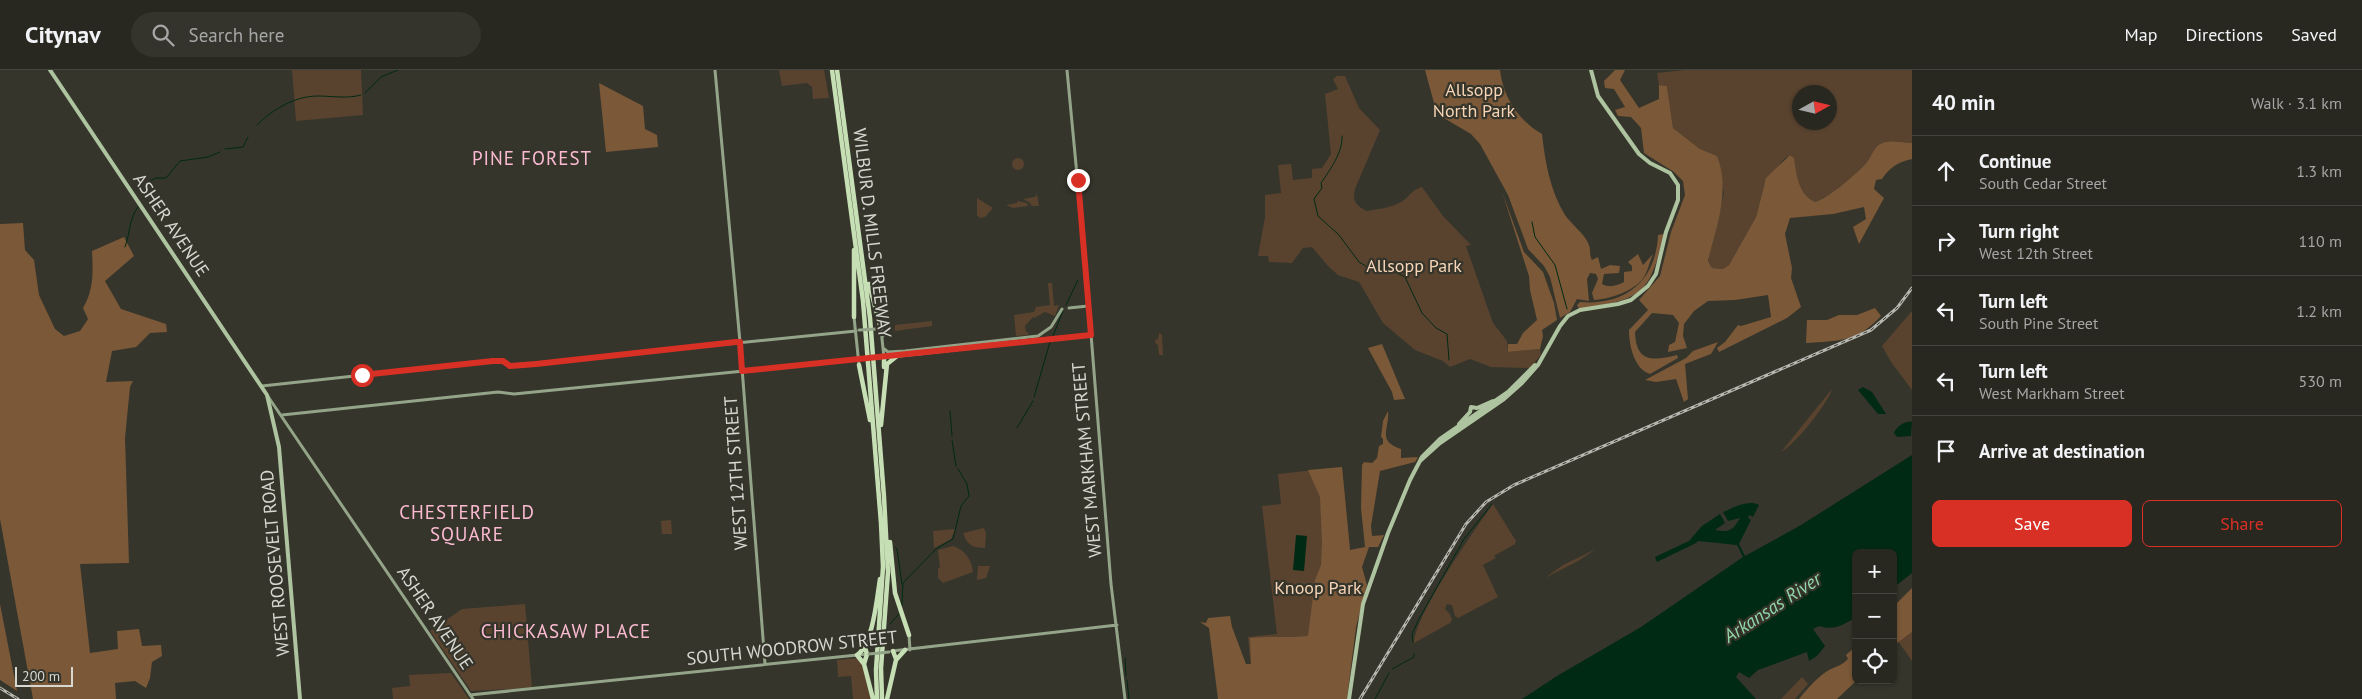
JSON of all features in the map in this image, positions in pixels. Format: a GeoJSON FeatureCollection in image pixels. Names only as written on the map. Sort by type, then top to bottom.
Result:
{"type":"FeatureCollection","features":[{"type":"Feature","properties":{"kind":"highway","name":"WILBUR D. MILLS FREEWAY"},"geometry":{"type":"LineString","coordinates":[[832,70],[867,334],[883,551],[883,578],[876,670],[877,699]]}},
{"type":"Feature","properties":{"kind":"highway","name":"WILBUR D. MILLS FREEWAY"},"geometry":{"type":"LineString","coordinates":[[837,70],[871,323],[881,454],[888,572],[881,668],[882,699]]}},
{"type":"Feature","properties":{"kind":"highway"},"geometry":{"type":"LineString","coordinates":[[853,224],[854,317]]}},
{"type":"Feature","properties":{"kind":"highway"},"geometry":{"type":"LineString","coordinates":[[860,240],[879,329]]}},
{"type":"Feature","properties":{"kind":"highway"},"geometry":{"type":"LineString","coordinates":[[878,318],[888,328]]}},
{"type":"Feature","properties":{"kind":"highway"},"geometry":{"type":"LineString","coordinates":[[884,376],[887,362],[897,356]]}},
{"type":"Feature","properties":{"kind":"highway"},"geometry":{"type":"LineString","coordinates":[[881,454],[884,376],[882,358]]}},
{"type":"Feature","properties":{"kind":"highway"},"geometry":{"type":"LineString","coordinates":[[860,362],[869,409],[877,472]]}},
{"type":"Feature","properties":{"kind":"highway"},"geometry":{"type":"LineString","coordinates":[[884,497],[895,593],[909,636]]}},
{"type":"Feature","properties":{"kind":"highway"},"geometry":{"type":"LineString","coordinates":[[873,699],[864,664],[857,655],[865,646],[875,610],[883,551]]}},
{"type":"Feature","properties":{"kind":"highway"},"geometry":{"type":"LineString","coordinates":[[864,664],[868,654],[865,646]]}},
{"type":"Feature","properties":{"kind":"highway"},"geometry":{"type":"LineString","coordinates":[[887,699],[896,660],[907,650]]}},
{"type":"Feature","properties":{"kind":"highway"},"geometry":{"type":"LineString","coordinates":[[891,651],[896,660]]}},
{"type":"Feature","properties":{"kind":"main road","name":"ASHER AVENUE"},"geometry":{"type":"LineString","coordinates":[[50,70],[473,699]]}},
{"type":"Feature","properties":{"kind":"main road","name":"WEST 12TH STREET"},"geometry":{"type":"LineString","coordinates":[[715,70],[740,342],[765,664]]}},
{"type":"Feature","properties":{"kind":"main road","name":"WEST MARKHAM STREET"},"geometry":{"type":"LineString","coordinates":[[1068,70],[1112,584],[1125,699]]}},
{"type":"Feature","properties":{"kind":"main road"},"geometry":{"type":"LineString","coordinates":[[1420,461],[1440,443],[1511,394],[1534,370],[1563,321],[1572,313],[1624,302],[1637,296],[1648,286],[1659,266],[1666,232],[1678,200],[1679,188],[1674,178],[1639,154],[1598,96],[1591,70]]}},
{"type":"Feature","properties":{"kind":"main road"},"geometry":{"type":"LineString","coordinates":[[1069,308],[1088,306]]}},
{"type":"Feature","properties":{"kind":"main road"},"geometry":{"type":"LineString","coordinates":[[883,348],[888,352],[905,352],[1038,336],[1051,327],[1062,309]]}},
{"type":"Feature","properties":{"kind":"main road"},"geometry":{"type":"LineString","coordinates":[[854,317],[858,331],[860,362]]}},
{"type":"Feature","properties":{"kind":"main road"},"geometry":{"type":"LineString","coordinates":[[882,339],[888,328]]}},
{"type":"Feature","properties":{"kind":"main road"},"geometry":{"type":"LineString","coordinates":[[263,387],[493,361],[503,361],[510,366],[879,329],[883,348],[882,358]]}},
{"type":"Feature","properties":{"kind":"main road"},"geometry":{"type":"LineString","coordinates":[[282,415],[498,392],[514,394],[742,371],[860,362],[897,356],[1091,335]]}},
{"type":"Feature","properties":{"kind":"main road"},"geometry":{"type":"LineString","coordinates":[[1350,699],[1363,604],[1388,533],[1420,461],[1433,444],[1498,399],[1522,380],[1542,358]]}},
{"type":"Feature","properties":{"kind":"main road","name":"WEST ROOSEVELT ROAD"},"geometry":{"type":"LineString","coordinates":[[263,387],[275,426]]}},
{"type":"Feature","properties":{"kind":"main road","name":"WEST ROOSEVELT ROAD"},"geometry":{"type":"LineString","coordinates":[[267,395],[281,462],[300,699]]}},
{"type":"Feature","properties":{"kind":"main road"},"geometry":{"type":"LineString","coordinates":[[1458,426],[1470,412],[1471,407],[1477,408],[1498,399]]}},
{"type":"Feature","properties":{"kind":"main road","name":"SOUTH WOODROW STREET"},"geometry":{"type":"LineString","coordinates":[[470,695],[907,650],[1117,625]]}},
{"type":"Feature","properties":{"kind":"main road"},"geometry":{"type":"LineString","coordinates":[[907,650],[909,636]]}},
{"type":"Feature","properties":{"kind":"green space"},"geometry":{"type":"Polygon","coordinates":[[[292,70],[361,70],[363,115],[296,121],[292,70]]]}},
{"type":"Feature","properties":{"kind":"green space"},"geometry":{"type":"Polygon","coordinates":[[[779,70],[824,70],[829,98],[813,99],[812,87],[807,83],[782,86],[779,70]]]}},
{"type":"Feature","properties":{"kind":"green space","name":"Allsopp North Park"},"geometry":{"type":"Polygon","coordinates":[[[1425,70],[1500,70],[1504,89],[1513,107],[1526,122],[1542,134],[1552,186],[1565,215],[1587,241],[1592,260],[1598,257],[1601,269],[1610,265],[1620,266],[1619,273],[1604,274],[1602,284],[1613,286],[1624,282],[1624,272],[1632,271],[1632,266],[1628,262],[1638,254],[1643,265],[1653,254],[1644,277],[1640,282],[1622,293],[1594,300],[1592,293],[1598,279],[1596,274],[1590,273],[1587,279],[1589,301],[1577,299],[1570,312],[1560,318],[1550,277],[1544,266],[1528,249],[1508,195],[1480,144],[1471,134],[1437,114],[1425,70]]]}},
{"type":"Feature","properties":{"kind":"green space"},"geometry":{"type":"Polygon","coordinates":[[[1615,70],[1625,70],[1620,80],[1639,108],[1659,99],[1659,85],[1667,86],[1673,128],[1700,149],[1717,156],[1723,182],[1721,209],[1708,261],[1712,268],[1723,269],[1729,265],[1756,217],[1766,178],[1790,155],[1794,158],[1797,177],[1802,189],[1809,199],[1815,202],[1827,196],[1850,179],[1863,167],[1881,143],[1891,141],[1912,143],[1912,159],[1895,166],[1882,179],[1876,180],[1874,189],[1884,198],[1859,244],[1853,227],[1866,219],[1864,207],[1833,214],[1790,218],[1785,234],[1792,268],[1791,278],[1801,307],[1787,318],[1719,352],[1717,348],[1725,342],[1738,325],[1741,326],[1771,317],[1768,295],[1735,300],[1708,301],[1694,311],[1684,324],[1683,336],[1687,348],[1668,352],[1669,345],[1675,342],[1679,323],[1673,315],[1652,313],[1635,332],[1639,350],[1642,354],[1653,359],[1677,355],[1678,358],[1650,374],[1636,362],[1631,349],[1629,330],[1648,310],[1639,300],[1660,276],[1671,232],[1685,195],[1683,181],[1674,172],[1644,153],[1641,128],[1631,117],[1618,116],[1615,110],[1625,107],[1614,89],[1605,88],[1604,81],[1615,70]]]}},
{"type":"Feature","properties":{"kind":"green space"},"geometry":{"type":"Polygon","coordinates":[[[1685,70],[1912,70],[1912,143],[1888,141],[1881,144],[1863,167],[1850,179],[1827,196],[1815,202],[1809,199],[1802,189],[1797,177],[1794,158],[1790,155],[1784,159],[1764,185],[1756,217],[1729,265],[1723,269],[1712,268],[1708,261],[1724,193],[1717,156],[1700,149],[1673,128],[1667,86],[1659,85],[1657,73],[1685,70]]]}},
{"type":"Feature","properties":{"kind":"green space","name":"Allsopp Park"},"geometry":{"type":"Polygon","coordinates":[[[1337,76],[1345,76],[1359,108],[1380,130],[1355,189],[1354,197],[1356,203],[1367,211],[1388,207],[1403,201],[1414,190],[1422,187],[1443,216],[1471,245],[1466,246],[1493,323],[1507,341],[1508,352],[1540,349],[1541,355],[1530,368],[1491,367],[1470,359],[1450,367],[1443,361],[1415,350],[1383,323],[1359,282],[1338,275],[1312,247],[1303,248],[1292,263],[1269,262],[1268,256],[1258,256],[1265,217],[1265,195],[1281,193],[1278,165],[1291,164],[1293,180],[1312,178],[1312,169],[1322,168],[1331,154],[1325,94],[1338,89],[1333,79],[1337,76]]]}},
{"type":"Feature","properties":{"kind":"green space"},"geometry":{"type":"Polygon","coordinates":[[[599,83],[643,106],[645,129],[657,135],[658,147],[606,152],[599,83]]]}},
{"type":"Feature","properties":{"kind":"green space"},"geometry":{"type":"Polygon","coordinates":[[[1016,158],[1020,158],[1024,164],[1020,170],[1016,170],[1012,166],[1012,162],[1016,158]]]}},
{"type":"Feature","properties":{"kind":"green space"},"geometry":{"type":"Polygon","coordinates":[[[1502,192],[1524,252],[1543,272],[1554,303],[1557,320],[1542,330],[1543,336],[1540,349],[1508,352],[1508,344],[1517,344],[1523,333],[1537,320],[1530,290],[1529,276],[1502,192]]]}},
{"type":"Feature","properties":{"kind":"green space"},"geometry":{"type":"Polygon","coordinates":[[[1037,194],[1039,206],[1032,206],[1023,199],[1035,197],[1037,194]]]}},
{"type":"Feature","properties":{"kind":"green space"},"geometry":{"type":"Polygon","coordinates":[[[977,198],[993,208],[985,217],[980,218],[977,215],[977,198]]]}},
{"type":"Feature","properties":{"kind":"green space"},"geometry":{"type":"Polygon","coordinates":[[[1017,201],[1027,203],[1028,206],[1013,208],[1006,205],[1017,203],[1017,201]]]}},
{"type":"Feature","properties":{"kind":"green space"},"geometry":{"type":"Polygon","coordinates":[[[23,223],[25,250],[34,260],[39,295],[55,329],[64,336],[80,331],[88,319],[83,308],[91,287],[92,251],[124,237],[134,256],[105,281],[121,309],[166,324],[167,332],[150,333],[136,347],[112,351],[106,382],[133,381],[130,387],[125,438],[129,563],[80,564],[90,653],[118,649],[117,631],[139,629],[142,646],[161,645],[162,656],[152,662],[150,678],[146,688],[135,681],[115,683],[116,699],[33,699],[0,519],[0,224],[23,223]]]}},
{"type":"Feature","properties":{"kind":"green space"},"geometry":{"type":"Polygon","coordinates":[[[1664,234],[1653,271],[1647,283],[1639,291],[1616,302],[1579,309],[1577,305],[1580,302],[1611,300],[1624,295],[1635,287],[1651,265],[1656,251],[1658,235],[1664,234]]]}},
{"type":"Feature","properties":{"kind":"green space"},"geometry":{"type":"Polygon","coordinates":[[[1048,283],[1052,283],[1054,306],[1059,305],[1055,316],[1045,312],[1033,317],[1025,326],[1028,335],[1016,336],[1014,315],[1034,312],[1036,307],[1050,305],[1048,283]]]}},
{"type":"Feature","properties":{"kind":"green space"},"geometry":{"type":"Polygon","coordinates":[[[1875,308],[1881,316],[1864,331],[1838,340],[1806,343],[1807,320],[1827,320],[1839,315],[1857,315],[1875,308]]]}},
{"type":"Feature","properties":{"kind":"green space"},"geometry":{"type":"Polygon","coordinates":[[[1912,311],[1912,390],[1891,362],[1882,346],[1912,311]]]}},
{"type":"Feature","properties":{"kind":"green space"},"geometry":{"type":"Polygon","coordinates":[[[932,321],[932,326],[895,331],[895,325],[932,321]]]}},
{"type":"Feature","properties":{"kind":"green space"},"geometry":{"type":"Polygon","coordinates":[[[1159,333],[1162,335],[1163,355],[1159,355],[1158,345],[1155,340],[1158,339],[1159,333]]]}},
{"type":"Feature","properties":{"kind":"green space"},"geometry":{"type":"Polygon","coordinates":[[[1718,342],[1711,354],[1685,364],[1688,399],[1684,402],[1676,379],[1656,382],[1645,380],[1686,358],[1693,351],[1718,342]]]}},
{"type":"Feature","properties":{"kind":"green space"},"geometry":{"type":"Polygon","coordinates":[[[1382,344],[1405,399],[1394,400],[1392,392],[1368,348],[1382,344]]]}},
{"type":"Feature","properties":{"kind":"green space"},"geometry":{"type":"Polygon","coordinates":[[[1832,389],[1811,423],[1781,452],[1832,389]]]}},
{"type":"Feature","properties":{"kind":"green space","name":"Knoop Park"},"geometry":{"type":"Polygon","coordinates":[[[1388,411],[1386,438],[1393,446],[1401,449],[1401,458],[1418,457],[1415,462],[1380,471],[1371,526],[1372,536],[1384,535],[1378,547],[1369,547],[1362,567],[1367,585],[1356,627],[1347,699],[1218,699],[1209,628],[1200,622],[1206,623],[1208,618],[1230,616],[1232,627],[1246,664],[1251,664],[1250,638],[1308,636],[1315,580],[1321,565],[1322,543],[1320,497],[1308,470],[1342,467],[1350,550],[1365,547],[1361,508],[1362,465],[1364,462],[1372,463],[1377,458],[1379,446],[1383,444],[1381,437],[1383,421],[1388,411]]]}},
{"type":"Feature","properties":{"kind":"green space","name":"Knoop Park"},"geometry":{"type":"Polygon","coordinates":[[[1342,467],[1357,621],[1353,649],[1315,699],[1254,699],[1248,637],[1277,634],[1262,506],[1281,504],[1278,474],[1342,467]]]}},
{"type":"Feature","properties":{"kind":"green space"},"geometry":{"type":"Polygon","coordinates":[[[1493,504],[1516,541],[1515,544],[1494,556],[1496,558],[1483,565],[1498,597],[1458,618],[1455,616],[1452,605],[1447,604],[1445,609],[1450,614],[1452,620],[1450,623],[1414,643],[1417,630],[1434,594],[1493,504]]]}},
{"type":"Feature","properties":{"kind":"green space"},"geometry":{"type":"Polygon","coordinates":[[[671,520],[672,534],[662,534],[661,521],[671,520]]]}},
{"type":"Feature","properties":{"kind":"green space"},"geometry":{"type":"Polygon","coordinates":[[[984,528],[986,533],[985,548],[971,545],[966,540],[963,533],[984,528]]]}},
{"type":"Feature","properties":{"kind":"green space"},"geometry":{"type":"Polygon","coordinates":[[[955,529],[951,539],[934,548],[933,531],[955,529]]]}},
{"type":"Feature","properties":{"kind":"green space"},"geometry":{"type":"Polygon","coordinates":[[[953,546],[967,556],[973,572],[943,583],[938,578],[938,568],[940,568],[938,550],[953,546]]]}},
{"type":"Feature","properties":{"kind":"green space"},"geometry":{"type":"Polygon","coordinates":[[[1596,549],[1578,561],[1545,578],[1563,565],[1596,549]]]}},
{"type":"Feature","properties":{"kind":"green space"},"geometry":{"type":"Polygon","coordinates":[[[978,566],[990,566],[986,578],[977,580],[978,566]]]}},
{"type":"Feature","properties":{"kind":"green space"},"geometry":{"type":"Polygon","coordinates":[[[1912,588],[1912,632],[1897,643],[1897,639],[1897,603],[1912,588]]]}},
{"type":"Feature","properties":{"kind":"green space"},"geometry":{"type":"Polygon","coordinates":[[[0,604],[17,691],[0,680],[0,604]]]}},
{"type":"Feature","properties":{"kind":"green space"},"geometry":{"type":"Polygon","coordinates":[[[525,604],[532,688],[471,691],[430,631],[462,609],[525,604]]]}},
{"type":"Feature","properties":{"kind":"green space"},"geometry":{"type":"Polygon","coordinates":[[[1912,632],[1912,661],[1898,641],[1912,632]]]}},
{"type":"Feature","properties":{"kind":"green space"},"geometry":{"type":"Polygon","coordinates":[[[1852,650],[1853,684],[1837,699],[1799,699],[1822,675],[1846,661],[1848,659],[1846,655],[1852,650]]]}},
{"type":"Feature","properties":{"kind":"green space"},"geometry":{"type":"Polygon","coordinates":[[[858,658],[862,661],[871,699],[853,699],[851,676],[838,677],[837,660],[858,658]]]}},
{"type":"Feature","properties":{"kind":"green space"},"geometry":{"type":"Polygon","coordinates":[[[451,673],[469,699],[393,699],[392,688],[410,686],[409,675],[451,673]]]}},
{"type":"Feature","properties":{"kind":"green space"},"geometry":{"type":"Polygon","coordinates":[[[1802,677],[1808,684],[1795,699],[1781,699],[1802,677]]]}},
{"type":"Feature","properties":{"kind":"water"},"geometry":{"type":"Polygon","coordinates":[[[1863,387],[1872,392],[1886,414],[1878,414],[1858,390],[1863,387]]]}},
{"type":"Feature","properties":{"kind":"water"},"geometry":{"type":"Polygon","coordinates":[[[1912,422],[1911,436],[1897,437],[1894,433],[1899,426],[1912,422]]]}},
{"type":"Feature","properties":{"kind":"water","name":"Arkansas River"},"geometry":{"type":"Polygon","coordinates":[[[1912,455],[1912,573],[1897,585],[1897,549],[1852,549],[1852,619],[1838,626],[1829,628],[1819,626],[1813,629],[1825,646],[1817,656],[1809,661],[1807,652],[1758,670],[1749,678],[1739,672],[1736,677],[1756,699],[1522,699],[1557,676],[1641,627],[1743,557],[1737,545],[1698,541],[1657,562],[1655,557],[1689,541],[1702,526],[1720,514],[1725,523],[1715,530],[1728,531],[1733,528],[1740,518],[1728,521],[1723,512],[1736,506],[1750,503],[1759,505],[1753,517],[1749,515],[1748,518],[1751,520],[1739,544],[1745,556],[1801,525],[1912,455]]]}},
{"type":"Feature","properties":{"kind":"water"},"geometry":{"type":"Polygon","coordinates":[[[1296,535],[1307,536],[1304,571],[1293,570],[1296,535]]]}},
{"type":"Feature","properties":{"kind":"waterway"},"geometry":{"type":"LineString","coordinates":[[365,93],[381,77],[398,70]]}},
{"type":"Feature","properties":{"kind":"waterway"},"geometry":{"type":"LineString","coordinates":[[257,125],[285,104],[301,98],[361,95]]}},
{"type":"Feature","properties":{"kind":"waterway"},"geometry":{"type":"LineString","coordinates":[[1342,136],[1338,154],[1321,183],[1322,188],[1314,199],[1318,216],[1339,235],[1359,262],[1369,268],[1397,273],[1405,277],[1422,313],[1436,328],[1447,334],[1449,360]]}},
{"type":"Feature","properties":{"kind":"waterway"},"geometry":{"type":"LineString","coordinates":[[225,149],[243,147],[248,137]]}},
{"type":"Feature","properties":{"kind":"waterway"},"geometry":{"type":"LineString","coordinates":[[145,199],[150,181],[156,178],[166,178],[180,161],[208,157],[220,152]]}},
{"type":"Feature","properties":{"kind":"waterway"},"geometry":{"type":"LineString","coordinates":[[125,247],[131,221],[138,207]]}},
{"type":"Feature","properties":{"kind":"waterway"},"geometry":{"type":"LineString","coordinates":[[1532,222],[1535,237],[1555,265],[1567,309]]}},
{"type":"Feature","properties":{"kind":"waterway"},"geometry":{"type":"LineString","coordinates":[[1066,305],[1078,280]]}},
{"type":"Feature","properties":{"kind":"waterway"},"geometry":{"type":"LineString","coordinates":[[1053,336],[1063,311]]}},
{"type":"Feature","properties":{"kind":"waterway"},"geometry":{"type":"LineString","coordinates":[[1034,397],[1050,342]]}},
{"type":"Feature","properties":{"kind":"waterway"},"geometry":{"type":"LineString","coordinates":[[1017,428],[1033,401]]}},
{"type":"Feature","properties":{"kind":"waterway"},"geometry":{"type":"LineString","coordinates":[[950,411],[952,436]]}},
{"type":"Feature","properties":{"kind":"waterway"},"geometry":{"type":"LineString","coordinates":[[952,440],[956,466]]}},
{"type":"Feature","properties":{"kind":"waterway"},"geometry":{"type":"LineString","coordinates":[[902,605],[903,583],[936,549],[953,539],[961,506],[969,496],[967,484],[958,469]]}},
{"type":"Feature","properties":{"kind":"waterway"},"geometry":{"type":"LineString","coordinates":[[1413,642],[1412,634],[1419,619],[1464,539],[1492,504]]}},
{"type":"Feature","properties":{"kind":"waterway"},"geometry":{"type":"LineString","coordinates":[[895,547],[897,549],[902,584]]}},
{"type":"Feature","properties":{"kind":"waterway"},"geometry":{"type":"LineString","coordinates":[[890,624],[899,614]]}},
{"type":"Feature","properties":{"kind":"waterway"},"geometry":{"type":"LineString","coordinates":[[1392,669],[1414,657],[1414,654]]}},
{"type":"Feature","properties":{"kind":"waterway"},"geometry":{"type":"LineString","coordinates":[[1125,658],[1126,676]]}},
{"type":"Feature","properties":{"kind":"waterway"},"geometry":{"type":"LineString","coordinates":[[1375,699],[1389,673]]}},
{"type":"Feature","properties":{"kind":"waterway"},"geometry":{"type":"LineString","coordinates":[[1127,680],[1129,699]]}},
{"type":"Feature","properties":{"kind":"railway"},"geometry":{"type":"LineString","coordinates":[[1360,699],[1466,524],[1486,502],[1514,485],[1871,330],[1897,308],[1912,288]]}},
{"type":"Feature","properties":{"kind":"railway"},"geometry":{"type":"LineString","coordinates":[[0,688],[18,699]]}},
{"type":"Feature","properties":{"kind":"district","name":"PINE FOREST"},"geometry":{"type":"Point","coordinates":[532,158]}},
{"type":"Feature","properties":{"kind":"district","name":"CHESTERFIELD SQUARE"},"geometry":{"type":"Point","coordinates":[467,523]}},
{"type":"Feature","properties":{"kind":"district","name":"CHICKASAW PLACE"},"geometry":{"type":"Point","coordinates":[566,631]}},
{"type":"Feature","properties":{"kind":"route"},"geometry":{"type":"LineString","coordinates":[[362,375],[493,361],[503,361],[510,366],[536,364],[736,342],[740,342],[742,371],[1091,335],[1078,180]]}}]}
